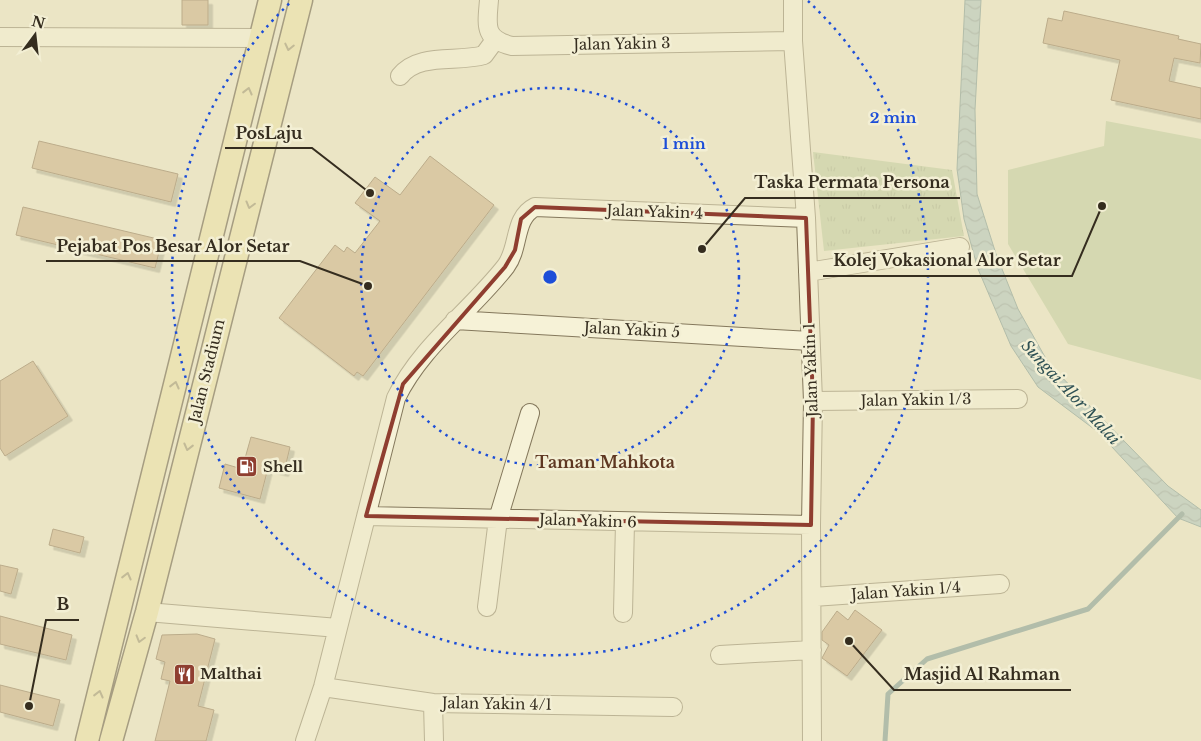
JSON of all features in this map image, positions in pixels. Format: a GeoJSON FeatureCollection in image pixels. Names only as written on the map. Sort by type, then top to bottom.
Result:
{"type":"FeatureCollection","features":[{"type":"Feature","properties":{"kind":"main road","name":"Jalan Stadium"},"geometry":{"type":"LineString","coordinates":[[87,741],[270,0]]}},
{"type":"Feature","properties":{"kind":"main road","name":"Jalan Stadium"},"geometry":{"type":"LineString","coordinates":[[111,741],[147,612],[300,0]]}},
{"type":"Feature","properties":{"kind":"street"},"geometry":{"type":"LineString","coordinates":[[400,76],[405,70],[418,62],[462,60],[484,55],[494,40],[487,24],[489,0]]}},
{"type":"Feature","properties":{"kind":"street","name":"Jalan Yakin 1"},"geometry":{"type":"LineString","coordinates":[[793,0],[793,42],[806,218],[813,401],[811,525],[813,597],[812,741]]}},
{"type":"Feature","properties":{"kind":"street"},"geometry":{"type":"LineString","coordinates":[[0,37],[261,38]]}},
{"type":"Feature","properties":{"kind":"street","name":"Jalan Yakin 3"},"geometry":{"type":"LineString","coordinates":[[494,40],[512,46],[793,42]]}},
{"type":"Feature","properties":{"kind":"street","name":"Jalan Yakin 4"},"geometry":{"type":"LineString","coordinates":[[455,320],[505,267],[515,250],[521,219],[527,211],[535,207],[806,218]]}},
{"type":"Feature","properties":{"kind":"street"},"geometry":{"type":"LineString","coordinates":[[808,272],[960,247]]}},
{"type":"Feature","properties":{"kind":"street"},"geometry":{"type":"LineString","coordinates":[[305,741],[323,687],[396,398],[411,373],[455,320]]}},
{"type":"Feature","properties":{"kind":"street","name":"Jalan Yakin 5"},"geometry":{"type":"LineString","coordinates":[[455,320],[810,341]]}},
{"type":"Feature","properties":{"kind":"street","name":"Jalan Yakin 1/3"},"geometry":{"type":"LineString","coordinates":[[813,401],[1018,398]]}},
{"type":"Feature","properties":{"kind":"street"},"geometry":{"type":"LineString","coordinates":[[487,607],[498,519],[530,413]]}},
{"type":"Feature","properties":{"kind":"street","name":"Jalan Yakin 6"},"geometry":{"type":"LineString","coordinates":[[366,516],[811,525]]}},
{"type":"Feature","properties":{"kind":"street"},"geometry":{"type":"LineString","coordinates":[[623,613],[625,522]]}},
{"type":"Feature","properties":{"kind":"street","name":"Jalan Yakin 1/4"},"geometry":{"type":"LineString","coordinates":[[813,597],[1000,584]]}},
{"type":"Feature","properties":{"kind":"street"},"geometry":{"type":"LineString","coordinates":[[147,612],[338,628]]}},
{"type":"Feature","properties":{"kind":"street"},"geometry":{"type":"LineString","coordinates":[[720,655],[812,650]]}},
{"type":"Feature","properties":{"kind":"street","name":"Jalan Yakin 4/1"},"geometry":{"type":"LineString","coordinates":[[323,687],[433,703],[673,707]]}},
{"type":"Feature","properties":{"kind":"street"},"geometry":{"type":"LineString","coordinates":[[433,703],[434,741]]}},
{"type":"Feature","properties":{"kind":"highlighted area"},"geometry":{"type":"Polygon","coordinates":[[[535,207],[806,218],[813,401],[811,525],[366,516],[403,384],[505,267],[515,250],[521,219],[535,207]]]}},
{"type":"Feature","properties":{"kind":"green space"},"geometry":{"type":"Polygon","coordinates":[[[1106,121],[1201,139],[1201,380],[1068,344],[1008,244],[1008,170],[1104,146],[1106,121]]]}},
{"type":"Feature","properties":{"kind":"green space"},"geometry":{"type":"Polygon","coordinates":[[[813,152],[952,170],[964,236],[824,251],[813,152]]]}},
{"type":"Feature","properties":{"kind":"water","name":"Sungai Alor Malai"},"geometry":{"type":"Polygon","coordinates":[[[965,0],[981,0],[975,110],[977,194],[996,254],[1018,309],[1049,364],[1168,486],[1201,510],[1201,527],[1178,518],[1098,432],[1038,387],[1011,346],[978,269],[964,219],[957,169],[965,0]]]}},
{"type":"Feature","properties":{"kind":"building"},"geometry":{"type":"Polygon","coordinates":[[[182,0],[208,0],[208,25],[182,25],[182,0]]]}},
{"type":"Feature","properties":{"kind":"building"},"geometry":{"type":"Polygon","coordinates":[[[1064,11],[1179,36],[1178,39],[1201,44],[1200,63],[1174,58],[1169,81],[1201,88],[1201,119],[1111,100],[1120,60],[1043,43],[1048,18],[1062,21],[1064,11]]]}},
{"type":"Feature","properties":{"kind":"building"},"geometry":{"type":"Polygon","coordinates":[[[39,141],[178,174],[171,202],[32,168],[39,141]]]}},
{"type":"Feature","properties":{"kind":"building"},"geometry":{"type":"Polygon","coordinates":[[[430,156],[494,205],[363,376],[357,372],[354,376],[279,318],[335,245],[344,252],[347,247],[355,253],[380,221],[355,203],[375,177],[400,195],[430,156]]]}},
{"type":"Feature","properties":{"kind":"building"},"geometry":{"type":"Polygon","coordinates":[[[23,207],[162,240],[155,268],[16,235],[23,207]]]}},
{"type":"Feature","properties":{"kind":"building"},"geometry":{"type":"Polygon","coordinates":[[[33,361],[68,416],[5,456],[0,448],[0,381],[33,361]]]}},
{"type":"Feature","properties":{"kind":"building"},"geometry":{"type":"Polygon","coordinates":[[[251,437],[290,447],[284,472],[268,468],[260,499],[219,488],[225,464],[242,469],[251,437]]]}},
{"type":"Feature","properties":{"kind":"building"},"geometry":{"type":"Polygon","coordinates":[[[53,529],[84,537],[80,553],[49,545],[53,529]]]}},
{"type":"Feature","properties":{"kind":"building"},"geometry":{"type":"Polygon","coordinates":[[[0,565],[18,569],[11,594],[0,591],[0,565]]]}},
{"type":"Feature","properties":{"kind":"building"},"geometry":{"type":"Polygon","coordinates":[[[855,610],[882,630],[847,676],[822,658],[829,645],[822,640],[822,632],[837,611],[848,620],[855,610]]]}},
{"type":"Feature","properties":{"kind":"building"},"geometry":{"type":"Polygon","coordinates":[[[0,616],[72,635],[66,660],[0,644],[0,616]]]}},
{"type":"Feature","properties":{"kind":"building"},"geometry":{"type":"Polygon","coordinates":[[[197,634],[215,639],[198,706],[214,710],[206,741],[155,741],[170,681],[161,679],[165,662],[156,659],[162,635],[197,634]]]}},
{"type":"Feature","properties":{"kind":"building"},"geometry":{"type":"Polygon","coordinates":[[[0,685],[60,700],[53,726],[0,712],[0,685]]]}},
{"type":"Feature","properties":{"kind":"waterway"},"geometry":{"type":"LineString","coordinates":[[885,741],[888,694],[927,659],[1088,609],[1182,514]]}},
{"type":"Feature","properties":{"kind":"place","name":"PosLaju"},"geometry":{"type":"Point","coordinates":[370,193]}},
{"type":"Feature","properties":{"kind":"place","name":"Kolej Vokasional Alor Setar"},"geometry":{"type":"Point","coordinates":[1102,206]}},
{"type":"Feature","properties":{"kind":"place","name":"Taska Permata Persona"},"geometry":{"type":"Point","coordinates":[702,249]}},
{"type":"Feature","properties":{"kind":"place","name":"Pejabat Pos Besar Alor Setar"},"geometry":{"type":"Point","coordinates":[368,286]}},
{"type":"Feature","properties":{"kind":"place","name":"Shell"},"geometry":{"type":"Point","coordinates":[247,467]}},
{"type":"Feature","properties":{"kind":"place","name":"Masjid Al Rahman"},"geometry":{"type":"Point","coordinates":[849,641]}},
{"type":"Feature","properties":{"kind":"place","name":"Malthai"},"geometry":{"type":"Point","coordinates":[184,674]}},
{"type":"Feature","properties":{"kind":"place","name":"B"},"geometry":{"type":"Point","coordinates":[29,706]}},
{"type":"Feature","properties":{"kind":"district","name":"Taman Mahkota"},"geometry":{"type":"Point","coordinates":[605,462]}}]}
